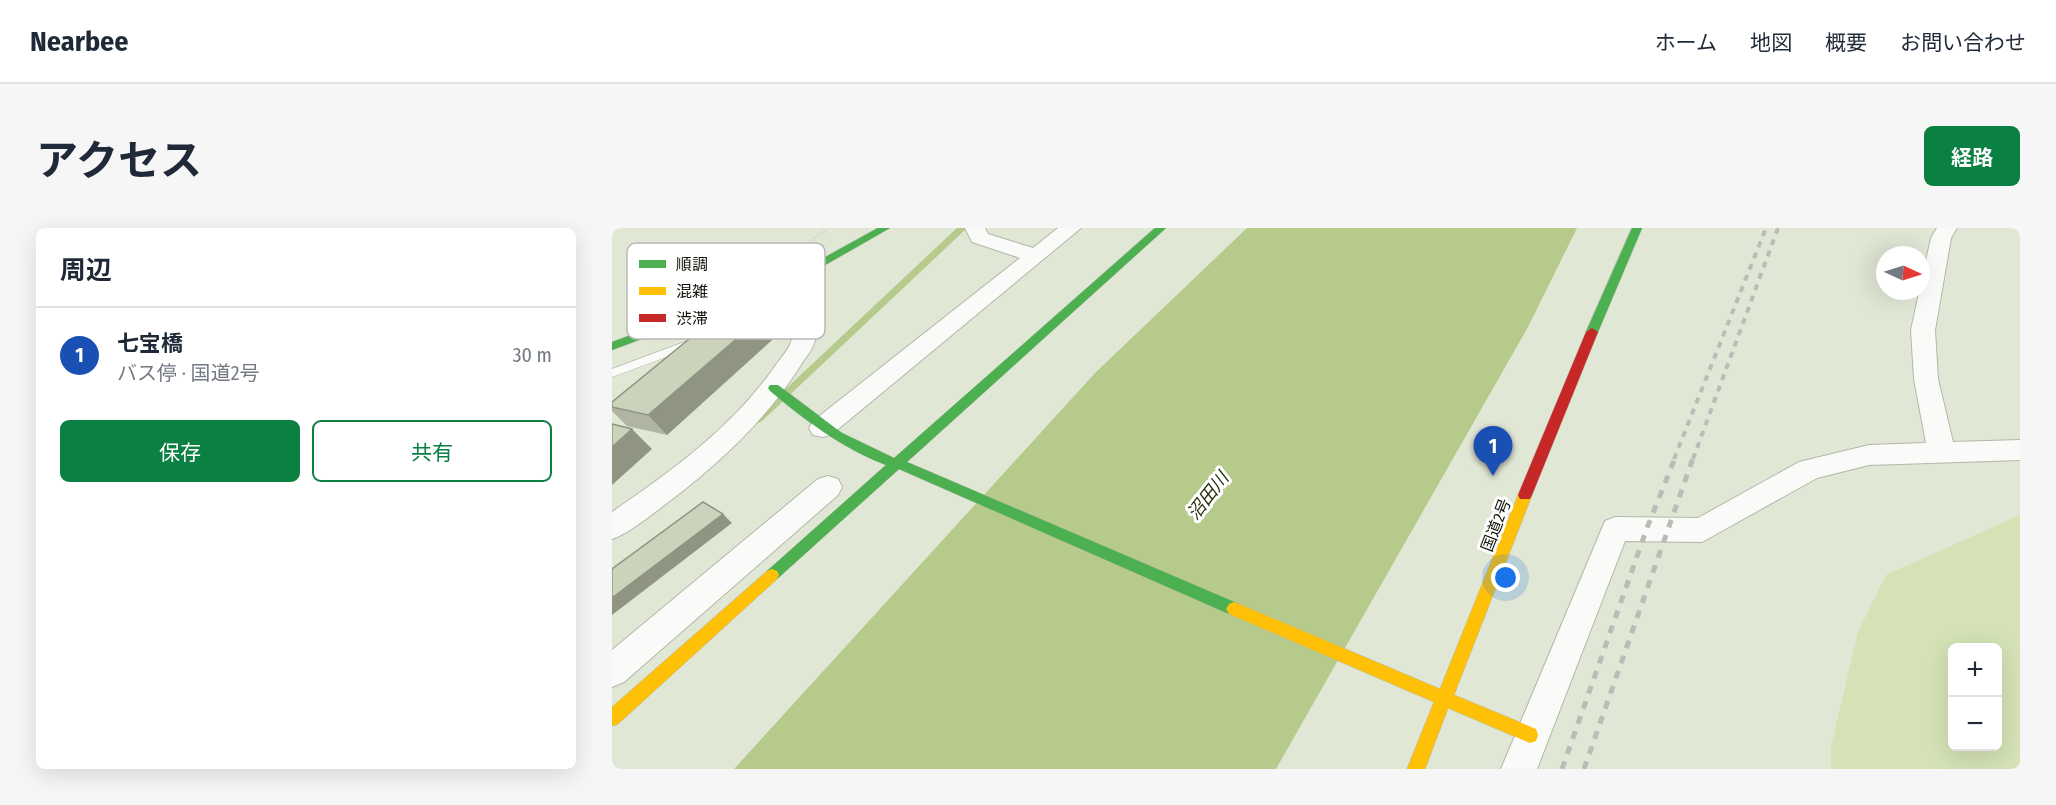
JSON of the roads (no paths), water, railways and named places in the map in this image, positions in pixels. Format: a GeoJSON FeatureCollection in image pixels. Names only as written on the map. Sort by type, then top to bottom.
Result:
{"type":"FeatureCollection","features":[{"type":"Feature","properties":{"kind":"main road"},"geometry":{"type":"LineString","coordinates":[[825,269],[885,228]]}},
{"type":"Feature","properties":{"kind":"main road"},"geometry":{"type":"LineString","coordinates":[[612,718],[1161,228]]}},
{"type":"Feature","properties":{"kind":"main road","name":"国道2号"},"geometry":{"type":"LineString","coordinates":[[1416,769],[1559,408],[1637,228]]}},
{"type":"Feature","properties":{"kind":"main road"},"geometry":{"type":"LineString","coordinates":[[612,345],[632,339]]}},
{"type":"Feature","properties":{"kind":"main road"},"geometry":{"type":"LineString","coordinates":[[774,388],[822,428],[894,464],[910,468],[1399,681],[1530,735]]}},
{"type":"Feature","properties":{"kind":"street"},"geometry":{"type":"LineString","coordinates":[[975,228],[979,238],[1036,256]]}},
{"type":"Feature","properties":{"kind":"street"},"geometry":{"type":"LineString","coordinates":[[822,428],[1071,228]]}},
{"type":"Feature","properties":{"kind":"street"},"geometry":{"type":"LineString","coordinates":[[1941,451],[1927,390],[1923,330],[1941,238],[1947,228]]}},
{"type":"Feature","properties":{"kind":"street"},"geometry":{"type":"LineString","coordinates":[[612,527],[662,493],[724,441],[774,388],[802,339]]}},
{"type":"Feature","properties":{"kind":"street"},"geometry":{"type":"LineString","coordinates":[[1518,769],[1615,529],[1702,530],[1809,469],[1869,455],[2020,450]]}},
{"type":"Feature","properties":{"kind":"street"},"geometry":{"type":"LineString","coordinates":[[612,671],[828,487]]}},
{"type":"Feature","properties":{"kind":"lane"},"geometry":{"type":"LineString","coordinates":[[612,373],[703,339]]}},
{"type":"Feature","properties":{"kind":"water","name":"沼田川"},"geometry":{"type":"Polygon","coordinates":[[[1247,228],[1577,228],[1528,327],[1276,769],[734,769],[1095,373],[1247,228]]]}},
{"type":"Feature","properties":{"kind":"waterway"},"geometry":{"type":"LineString","coordinates":[[759,419],[962,228]]}},
{"type":"Feature","properties":{"kind":"railway"},"geometry":{"type":"LineString","coordinates":[[1674,459],[1766,228]]}},
{"type":"Feature","properties":{"kind":"railway"},"geometry":{"type":"LineString","coordinates":[[1693,459],[1778,228]]}},
{"type":"Feature","properties":{"kind":"railway"},"geometry":{"type":"LineString","coordinates":[[1562,769],[1647,528],[1675,458]]}},
{"type":"Feature","properties":{"kind":"railway"},"geometry":{"type":"LineString","coordinates":[[1584,769],[1693,458]]}},
{"type":"Feature","properties":{"kind":"place","name":"七宝橋"},"geometry":{"type":"Point","coordinates":[1493,476]}}]}
